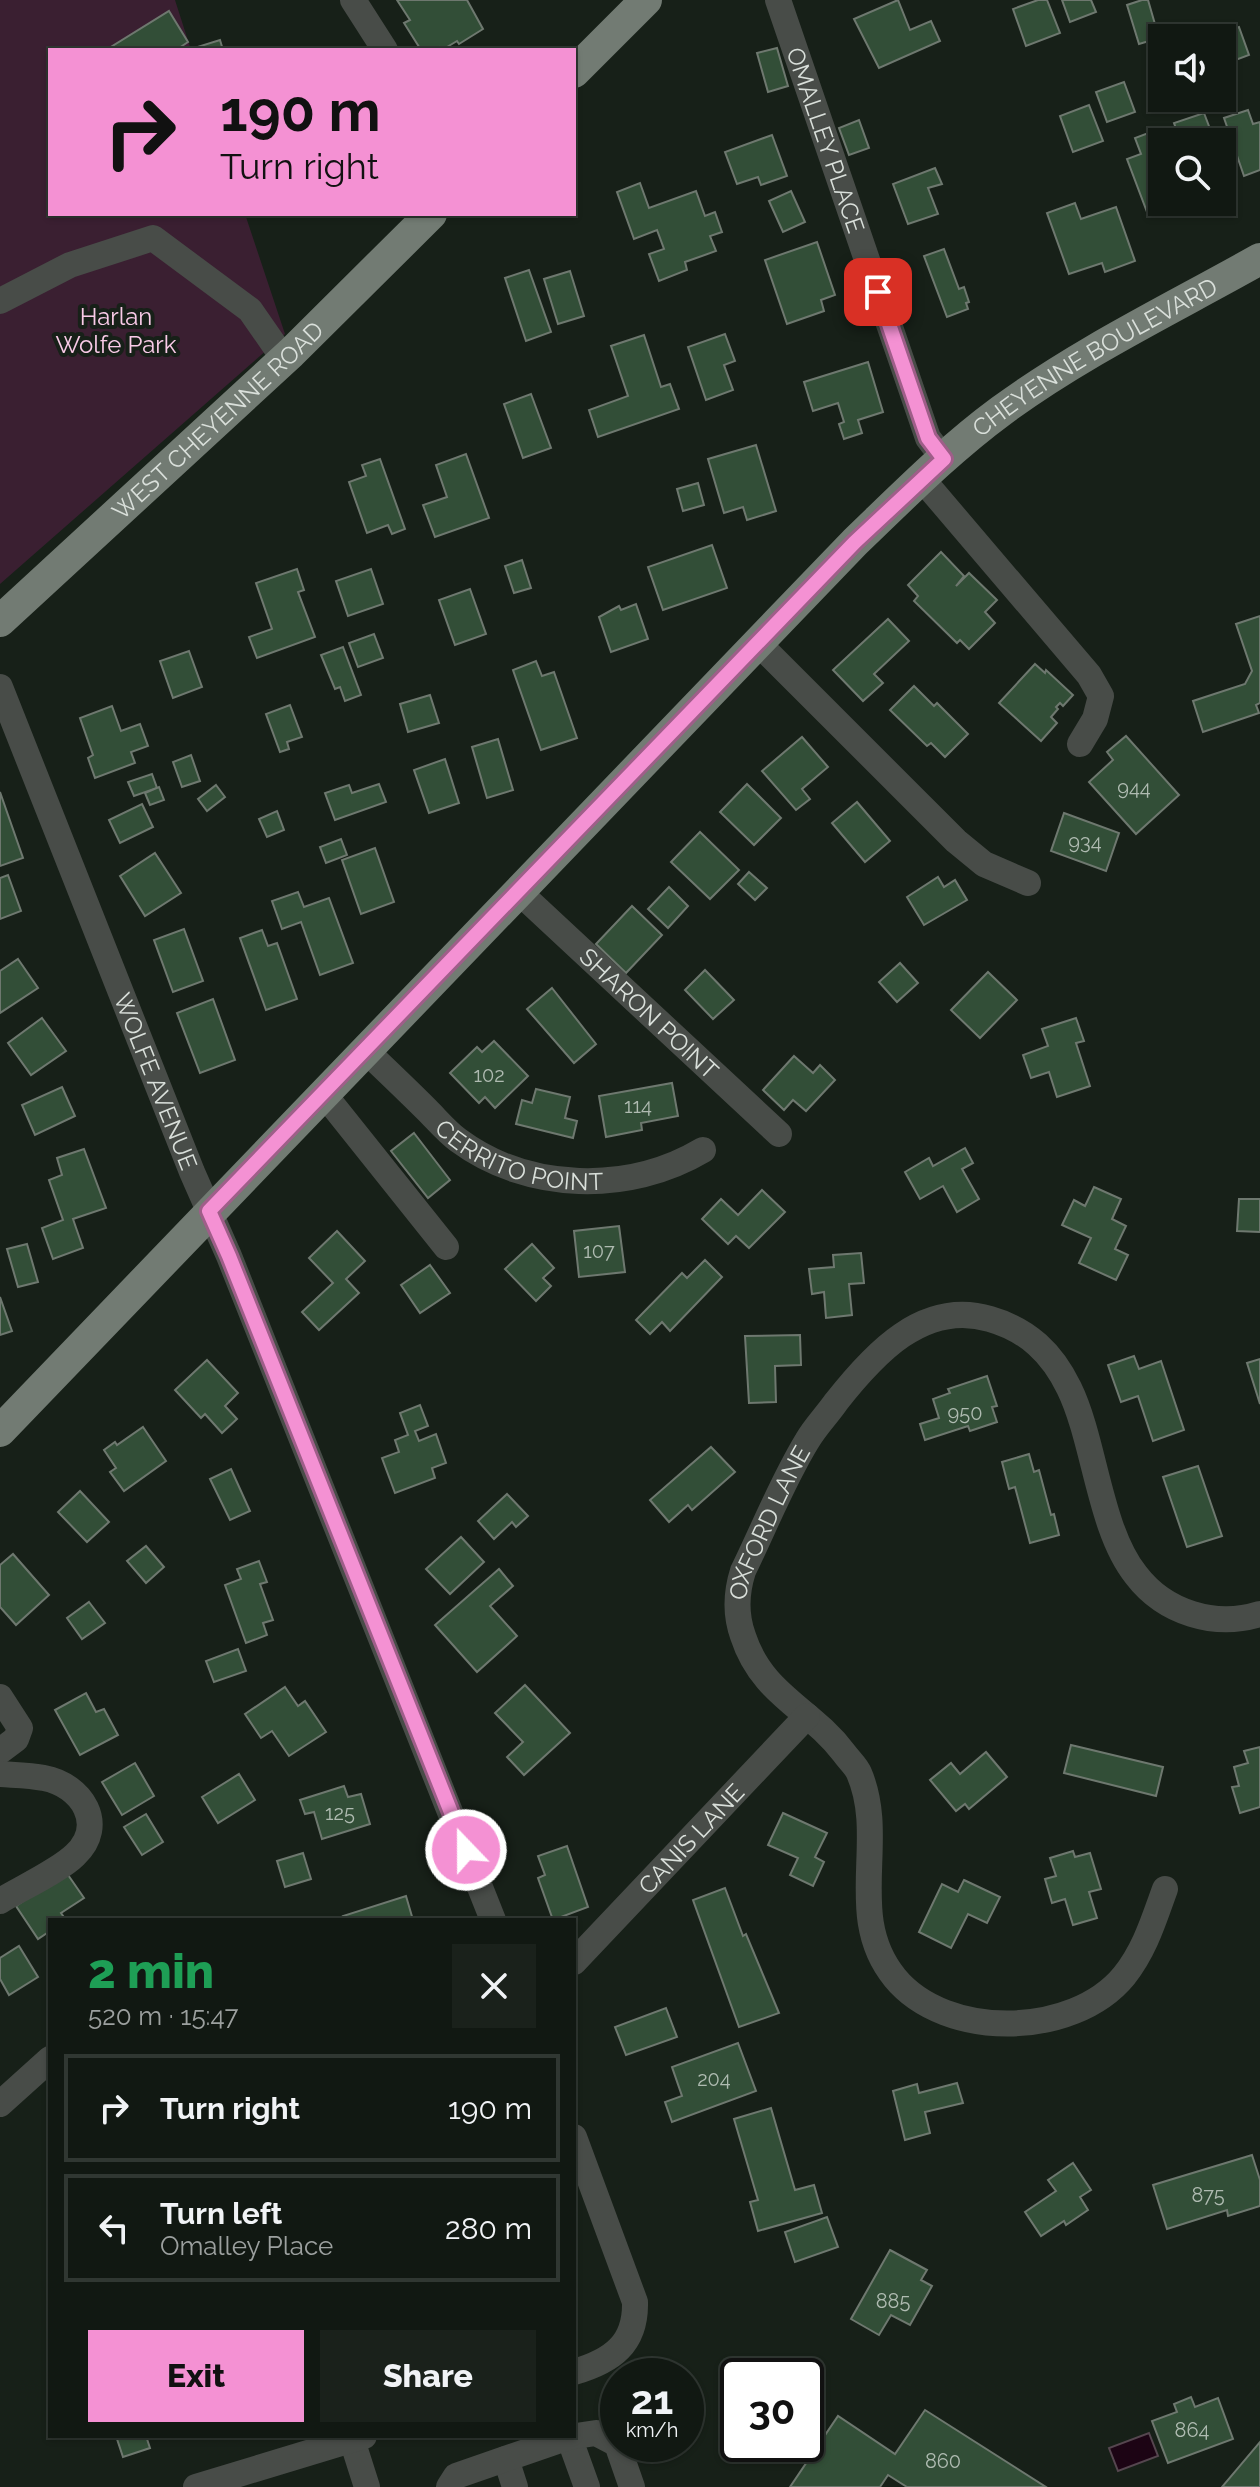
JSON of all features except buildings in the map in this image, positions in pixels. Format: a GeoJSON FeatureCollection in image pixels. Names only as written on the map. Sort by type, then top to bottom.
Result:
{"type":"FeatureCollection","features":[{"type":"Feature","properties":{"kind":"main road"},"geometry":{"type":"LineString","coordinates":[[576,70],[646,0]]}},
{"type":"Feature","properties":{"kind":"main road","name":"WEST CHEYENNE ROAD"},"geometry":{"type":"LineString","coordinates":[[0,621],[284,359],[429,216]]}},
{"type":"Feature","properties":{"kind":"main road","name":"CHEYENNE BOULEVARD"},"geometry":{"type":"LineString","coordinates":[[0,1431],[855,542],[933,469],[1002,410],[1082,358],[1260,259]]}},
{"type":"Feature","properties":{"kind":"street"},"geometry":{"type":"LineString","coordinates":[[353,0],[384,48]]}},
{"type":"Feature","properties":{"kind":"street","name":"OMALLEY PLACE"},"geometry":{"type":"LineString","coordinates":[[778,0],[928,438],[933,469],[1089,675],[1101,696],[1095,719],[1080,744]]}},
{"type":"Feature","properties":{"kind":"street"},"geometry":{"type":"LineString","coordinates":[[0,301],[70,265],[153,238],[250,310],[284,359]]}},
{"type":"Feature","properties":{"kind":"street"},"geometry":{"type":"LineString","coordinates":[[758,643],[956,841],[984,864],[1028,883]]}},
{"type":"Feature","properties":{"kind":"street","name":"WOLFE AVENUE"},"geometry":{"type":"LineString","coordinates":[[0,687],[492,1918]]}},
{"type":"Feature","properties":{"kind":"street","name":"SHARON POINT"},"geometry":{"type":"LineString","coordinates":[[519,892],[779,1134]]}},
{"type":"Feature","properties":{"kind":"street","name":"CERRITO POINT"},"geometry":{"type":"LineString","coordinates":[[365,1050],[458,1140],[493,1161],[524,1172],[559,1180],[621,1179],[683,1162],[703,1150]]}},
{"type":"Feature","properties":{"kind":"street"},"geometry":{"type":"LineString","coordinates":[[323,1093],[446,1247]]}},
{"type":"Feature","properties":{"kind":"street","name":"OXFORD LANE"},"geometry":{"type":"LineString","coordinates":[[1165,1889],[1145,1945],[1123,1978],[1099,1997],[1067,2013],[1035,2023],[1000,2023],[961,2019],[926,2004],[896,1980],[878,1953],[868,1921],[868,1822],[858,1771],[839,1746],[762,1676],[748,1653],[739,1625],[737,1591],[743,1571],[807,1440],[865,1366],[894,1339],[926,1321],[957,1316],[984,1317],[1011,1325],[1034,1340],[1051,1357],[1070,1390],[1118,1544],[1136,1575],[1159,1598],[1187,1613],[1213,1620],[1245,1619],[1260,1614]]}},
{"type":"Feature","properties":{"kind":"street"},"geometry":{"type":"LineString","coordinates":[[0,1697],[20,1728],[16,1739],[0,1751]]}},
{"type":"Feature","properties":{"kind":"street","name":"CANIS LANE"},"geometry":{"type":"LineString","coordinates":[[576,1960],[807,1716]]}},
{"type":"Feature","properties":{"kind":"street"},"geometry":{"type":"LineString","coordinates":[[0,1774],[47,1778],[72,1791],[90,1812],[90,1835],[75,1856],[0,1901]]}},
{"type":"Feature","properties":{"kind":"street"},"geometry":{"type":"LineString","coordinates":[[0,2104],[48,2061]]}},
{"type":"Feature","properties":{"kind":"street"},"geometry":{"type":"LineString","coordinates":[[576,2142],[635,2302],[636,2319],[617,2352],[599,2365],[576,2371]]}},
{"type":"Feature","properties":{"kind":"street"},"geometry":{"type":"LineString","coordinates":[[576,2436],[596,2433],[617,2444],[632,2487]]}},
{"type":"Feature","properties":{"kind":"street"},"geometry":{"type":"LineString","coordinates":[[196,2487],[358,2438],[367,2487]]}},
{"type":"Feature","properties":{"kind":"street"},"geometry":{"type":"LineString","coordinates":[[449,2487],[456,2476],[566,2438]]}},
{"type":"Feature","properties":{"kind":"street"},"geometry":{"type":"LineString","coordinates":[[569,2438],[587,2487]]}},
{"type":"Feature","properties":{"kind":"street"},"geometry":{"type":"LineString","coordinates":[[506,2459],[515,2487]]}},
{"type":"Feature","properties":{"kind":"green space","name":"Harlan Wolfe Park"},"geometry":{"type":"Polygon","coordinates":[[[0,0],[175,0],[190,48],[48,48],[48,216],[246,216],[285,334],[0,584],[0,0]]]}},
{"type":"Feature","properties":{"kind":"shaded area"},"geometry":{"type":"Polygon","coordinates":[[[1149,2433],[1158,2456],[1118,2471],[1109,2448],[1149,2433]]]}},
{"type":"Feature","properties":{"kind":"route"},"geometry":{"type":"LineString","coordinates":[[466,1850],[209,1211],[855,542],[944,459],[928,438],[878,292]]}}]}
